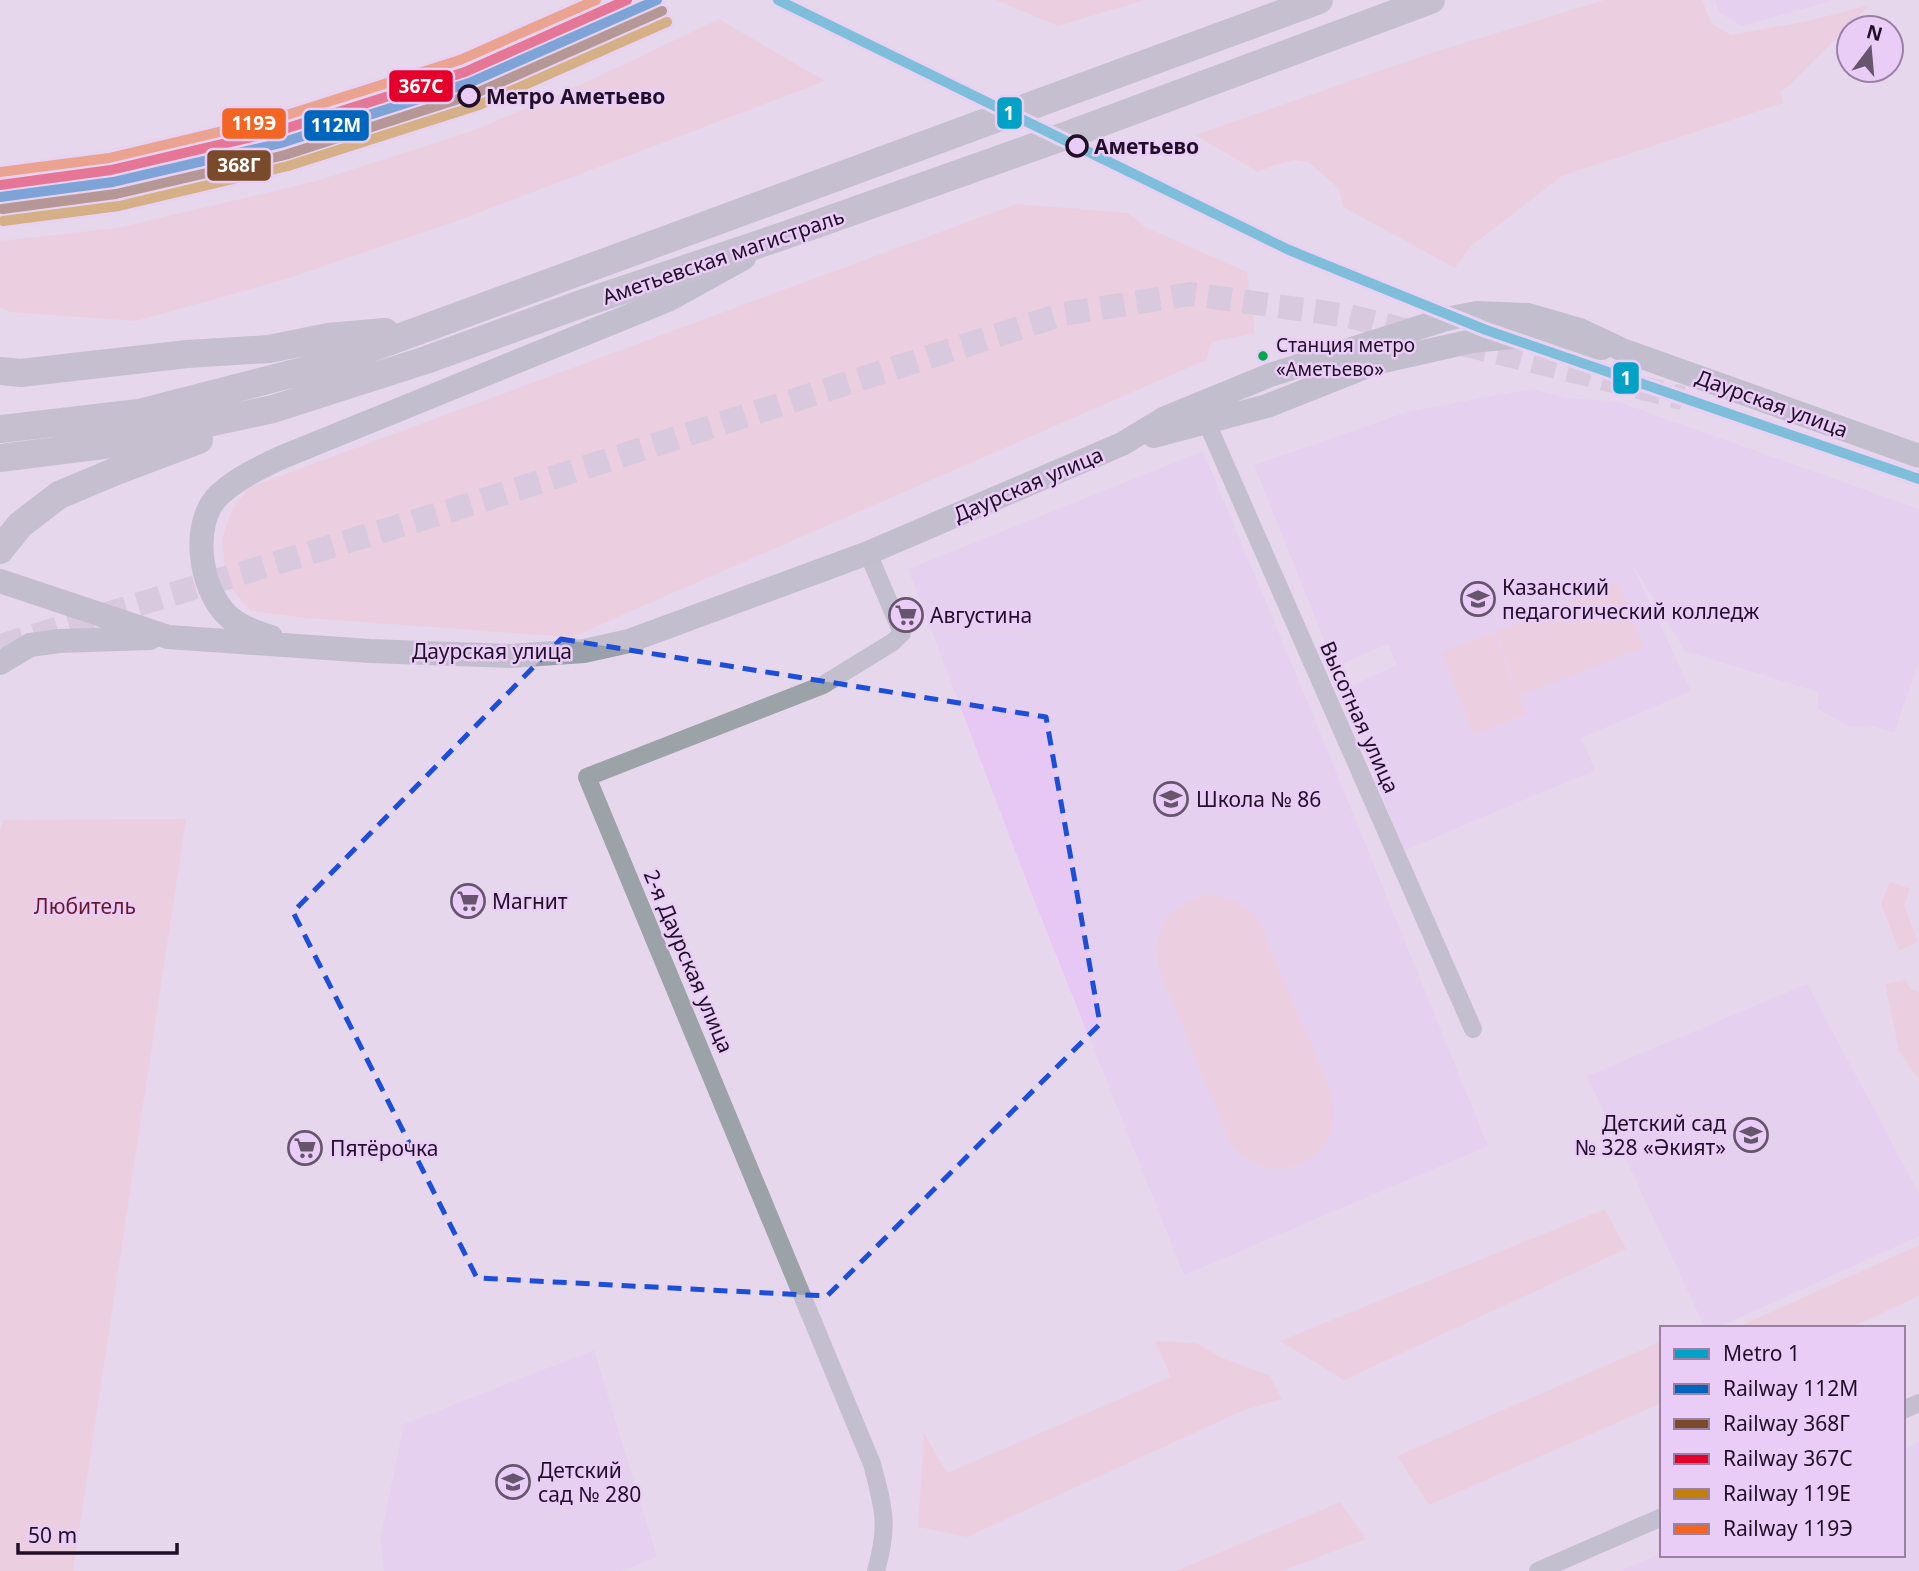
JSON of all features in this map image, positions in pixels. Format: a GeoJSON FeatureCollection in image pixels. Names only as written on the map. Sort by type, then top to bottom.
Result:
{"type":"FeatureCollection","features":[{"type":"Feature","properties":{"kind":"main road","name":"Аметьевская магистраль"},"geometry":{"type":"LineString","coordinates":[[0,429],[139,413],[321,366],[1319,0]]}},
{"type":"Feature","properties":{"kind":"main road","name":"Аметьевская магистраль"},"geometry":{"type":"LineString","coordinates":[[0,458],[111,444],[273,410],[783,236],[1065,136],[1431,0]]}},
{"type":"Feature","properties":{"kind":"main road"},"geometry":{"type":"LineString","coordinates":[[0,371],[21,373],[174,355],[269,349],[328,337],[426,329]]}},
{"type":"Feature","properties":{"kind":"main road"},"geometry":{"type":"LineString","coordinates":[[0,550],[20,525],[59,495],[273,410]]}},
{"type":"Feature","properties":{"kind":"street"},"geometry":{"type":"LineString","coordinates":[[298,646],[252,631],[228,616],[210,592],[204,573],[204,521],[218,496],[250,472],[280,458],[668,300],[783,236]]}},
{"type":"Feature","properties":{"kind":"street","name":"Даурская улица"},"geometry":{"type":"LineString","coordinates":[[0,581],[168,637],[512,656],[584,651],[629,641],[868,553],[1122,444],[1165,418],[1270,374],[1446,319],[1477,313],[1528,315],[1580,330],[1625,351],[1919,456]]}},
{"type":"Feature","properties":{"kind":"street","name":"Даурская улица"},"geometry":{"type":"LineString","coordinates":[[1122,444],[1267,406],[1375,363],[1472,341],[1515,337],[1625,351]]}},
{"type":"Feature","properties":{"kind":"street","name":"Высотная улица"},"geometry":{"type":"LineString","coordinates":[[1207,423],[1474,1028]]}},
{"type":"Feature","properties":{"kind":"street","name":"2-я Даурская улица"},"geometry":{"type":"LineString","coordinates":[[868,553],[902,633],[893,642],[822,685],[587,777],[872,1464],[885,1514],[883,1545],[876,1571]]}},
{"type":"Feature","properties":{"kind":"street"},"geometry":{"type":"LineString","coordinates":[[0,663],[30,645],[59,641],[168,637]]}},
{"type":"Feature","properties":{"kind":"street"},"geometry":{"type":"LineString","coordinates":[[1538,1571],[1660,1518]]}},
{"type":"Feature","properties":{"kind":"highlighted area"},"geometry":{"type":"Polygon","coordinates":[[[561,639],[1046,717],[1100,1024],[827,1296],[477,1278],[293,912],[561,639]]]}},
{"type":"Feature","properties":{"kind":"shaded area"},"geometry":{"type":"Polygon","coordinates":[[[1715,0],[1836,0],[1741,26],[1719,12],[1715,0]]]}},
{"type":"Feature","properties":{"kind":"shaded area","name":"Казанский педагогический колледж"},"geometry":{"type":"Polygon","coordinates":[[[1532,389],[1568,398],[1619,402],[1919,509],[1919,662],[1894,733],[1869,725],[1850,727],[1818,709],[1818,692],[1685,651],[1631,562],[1691,691],[1581,738],[1595,770],[1403,851],[1342,690],[1397,665],[1388,644],[1335,667],[1254,465],[1410,411],[1532,389]]]}},
{"type":"Feature","properties":{"kind":"shaded area","name":"Школа № 86"},"geometry":{"type":"Polygon","coordinates":[[[1203,451],[1488,1146],[1184,1275],[1027,882],[908,569],[1203,451]]]}},
{"type":"Feature","properties":{"kind":"shaded area","name":"Детский сад № 328 «Әкият»"},"geometry":{"type":"Polygon","coordinates":[[[1807,984],[1919,1193],[1919,1236],[1721,1326],[1704,1326],[1587,1076],[1807,984]]]}},
{"type":"Feature","properties":{"kind":"shaded area","name":"Детский сад № 280"},"geometry":{"type":"Polygon","coordinates":[[[594,1350],[657,1557],[621,1571],[384,1571],[380,1540],[404,1424],[594,1350]]]}},
{"type":"Feature","properties":{"kind":"shaded area"},"geometry":{"type":"Polygon","coordinates":[[[1919,1442],[1919,1571],[1619,1571],[1660,1554],[1660,1557],[1905,1557],[1905,1448],[1919,1442]]]}},
{"type":"Feature","properties":{"kind":"green space"},"geometry":{"type":"Polygon","coordinates":[[[996,0],[1144,0],[1058,26],[996,0]]]}},
{"type":"Feature","properties":{"kind":"green space"},"geometry":{"type":"Polygon","coordinates":[[[1604,0],[1702,0],[1712,24],[1731,35],[1835,14],[1835,40],[1780,92],[1783,103],[1562,176],[1470,247],[1455,268],[1343,207],[1339,189],[1309,162],[1294,160],[1258,172],[1195,135],[1431,53],[1604,0]]]}},
{"type":"Feature","properties":{"kind":"green space"},"geometry":{"type":"Polygon","coordinates":[[[1870,5],[1861,14],[1835,14],[1870,5]]]}},
{"type":"Feature","properties":{"kind":"green space"},"geometry":{"type":"Polygon","coordinates":[[[719,19],[825,81],[454,222],[280,281],[136,321],[10,312],[0,307],[0,241],[117,228],[316,181],[475,130],[593,79],[719,19]]]}},
{"type":"Feature","properties":{"kind":"green space"},"geometry":{"type":"Polygon","coordinates":[[[1016,204],[1128,213],[1145,227],[1247,272],[1255,333],[1212,342],[1206,360],[572,637],[307,618],[250,611],[226,582],[222,539],[232,509],[250,487],[1016,204]]]}},
{"type":"Feature","properties":{"kind":"green space"},"geometry":{"type":"Polygon","coordinates":[[[1618,582],[1644,647],[1520,696],[1495,632],[1618,582]]]}},
{"type":"Feature","properties":{"kind":"green space"},"geometry":{"type":"Polygon","coordinates":[[[1493,632],[1526,714],[1474,735],[1441,652],[1493,632]]]}},
{"type":"Feature","properties":{"kind":"green space","name":"Любитель"},"geometry":{"type":"Polygon","coordinates":[[[186,819],[73,1571],[0,1571],[0,831],[3,820],[186,819]]]}},
{"type":"Feature","properties":{"kind":"green space"},"geometry":{"type":"Polygon","coordinates":[[[1890,881],[1910,889],[1904,906],[1918,942],[1899,950],[1881,904],[1890,881]]]}},
{"type":"Feature","properties":{"kind":"green space"},"geometry":{"type":"Polygon","coordinates":[[[1203,896],[1234,900],[1258,919],[1331,1090],[1334,1113],[1330,1134],[1320,1150],[1305,1161],[1288,1167],[1268,1167],[1249,1160],[1231,1145],[1160,973],[1157,946],[1163,924],[1178,907],[1203,896]]]}},
{"type":"Feature","properties":{"kind":"green space"},"geometry":{"type":"Polygon","coordinates":[[[1906,980],[1911,989],[1919,992],[1919,1080],[1899,1051],[1885,984],[1906,980]]]}},
{"type":"Feature","properties":{"kind":"green space"},"geometry":{"type":"Polygon","coordinates":[[[1605,1209],[1626,1249],[1344,1380],[1280,1341],[1605,1209]]]}},
{"type":"Feature","properties":{"kind":"green space"},"geometry":{"type":"Polygon","coordinates":[[[1919,1245],[1919,1296],[1854,1326],[1740,1326],[1919,1245]]]}},
{"type":"Feature","properties":{"kind":"green space"},"geometry":{"type":"Polygon","coordinates":[[[1155,1341],[1196,1343],[1222,1358],[1269,1375],[1282,1399],[1244,1410],[967,1537],[918,1527],[924,1433],[947,1473],[1171,1377],[1155,1341]]]}},
{"type":"Feature","properties":{"kind":"green space"},"geometry":{"type":"Polygon","coordinates":[[[1660,1342],[1660,1404],[1429,1505],[1397,1456],[1660,1342]]]}},
{"type":"Feature","properties":{"kind":"green space"},"geometry":{"type":"Polygon","coordinates":[[[1340,1502],[1366,1539],[1282,1571],[1176,1571],[1340,1502]]]}},
{"type":"Feature","properties":{"kind":"tunnel"},"geometry":{"type":"LineString","coordinates":[[0,646],[452,510],[1063,314],[1190,294],[1349,316],[1417,333]]}},
{"type":"Feature","properties":{"kind":"tunnel"},"geometry":{"type":"LineString","coordinates":[[1463,344],[1683,398]]}},
{"type":"Feature","properties":{"kind":"metro line","name":"1"},"geometry":{"type":"LineString","coordinates":[[778,0],[1289,250],[1486,330],[1919,479]]}},
{"type":"Feature","properties":{"kind":"rail line","name":"119Э"},"geometry":{"type":"LineString","coordinates":[[0,172],[109,158],[274,119],[460,60],[596,0]]}},
{"type":"Feature","properties":{"kind":"rail line","name":"367С"},"geometry":{"type":"LineString","coordinates":[[0,185],[111,170],[278,131],[465,72],[627,0]]}},
{"type":"Feature","properties":{"kind":"rail line","name":"112М"},"geometry":{"type":"LineString","coordinates":[[0,197],[113,182],[281,143],[469,83],[657,0]]}},
{"type":"Feature","properties":{"kind":"rail line","name":"368Г"},"geometry":{"type":"LineString","coordinates":[[2,209],[116,194],[285,155],[474,94],[662,11]]}},
{"type":"Feature","properties":{"kind":"rail line","name":"119Е"},"geometry":{"type":"LineString","coordinates":[[3,221],[119,206],[288,166],[479,105],[667,22]]}},
{"type":"Feature","properties":{"kind":"place","name":"Метро Аметьево"},"geometry":{"type":"Point","coordinates":[469,96]}},
{"type":"Feature","properties":{"kind":"place","name":"Аметьево"},"geometry":{"type":"Point","coordinates":[1077,146]}},
{"type":"Feature","properties":{"kind":"place","name":"Станция метро «Аметьево»"},"geometry":{"type":"Point","coordinates":[1263,356]}},
{"type":"Feature","properties":{"kind":"place","name":"Казанский педагогический колледж"},"geometry":{"type":"Point","coordinates":[1478,599]}},
{"type":"Feature","properties":{"kind":"place","name":"Августина"},"geometry":{"type":"Point","coordinates":[906,615]}},
{"type":"Feature","properties":{"kind":"place","name":"Школа № 86"},"geometry":{"type":"Point","coordinates":[1171,799]}},
{"type":"Feature","properties":{"kind":"place","name":"Магнит"},"geometry":{"type":"Point","coordinates":[468,901]}},
{"type":"Feature","properties":{"kind":"place","name":"Детский сад № 328 «Әкият»"},"geometry":{"type":"Point","coordinates":[1751,1135]}},
{"type":"Feature","properties":{"kind":"place","name":"Пятёрочка"},"geometry":{"type":"Point","coordinates":[305,1148]}},
{"type":"Feature","properties":{"kind":"place","name":"Детский сад № 280"},"geometry":{"type":"Point","coordinates":[513,1482]}}]}
